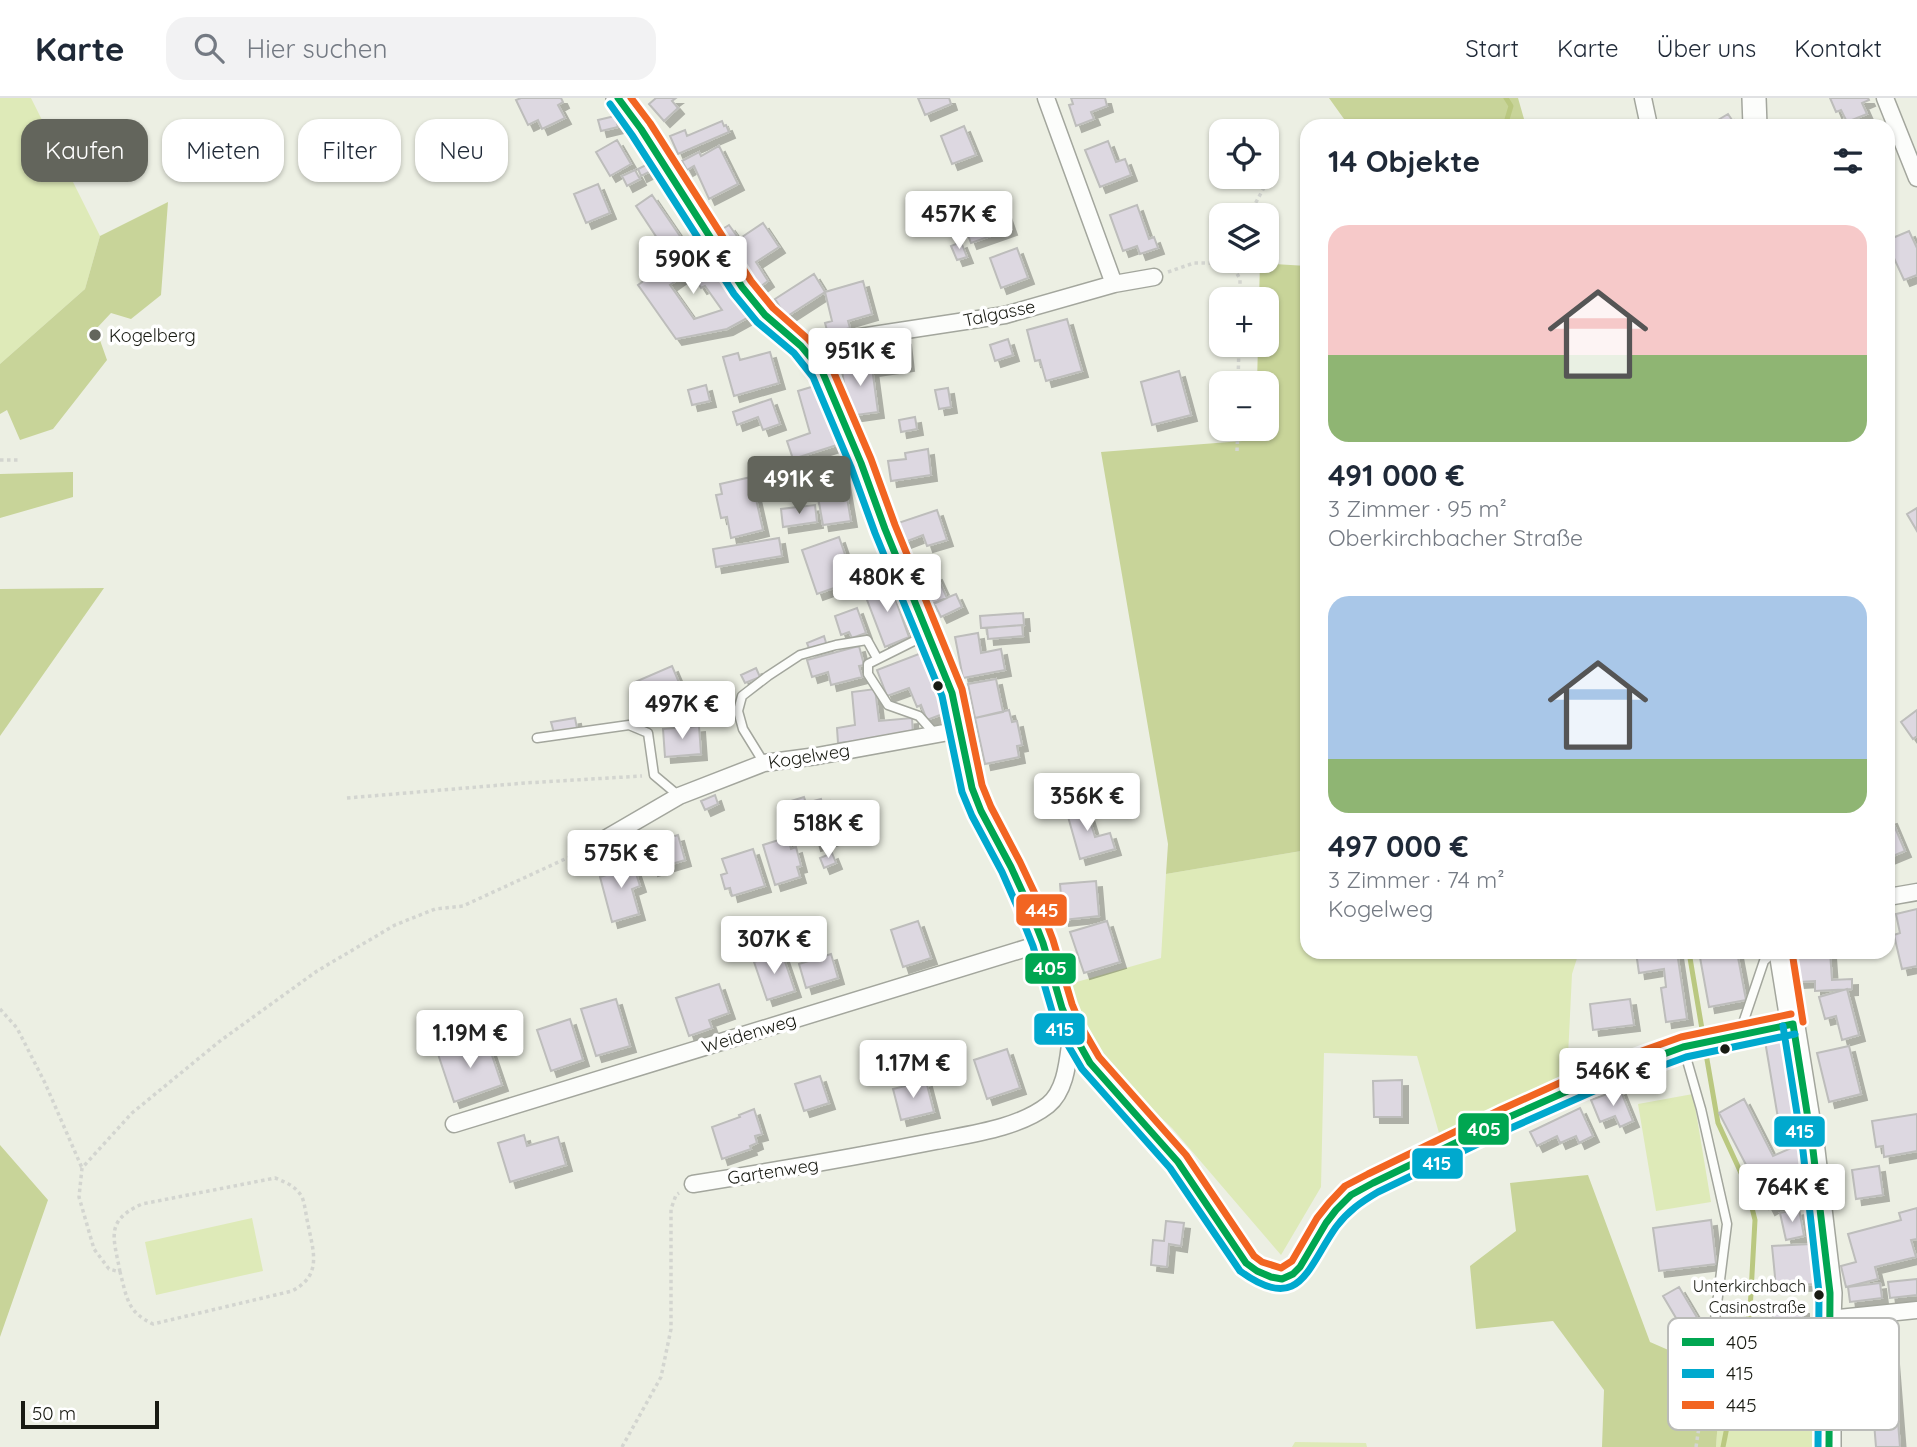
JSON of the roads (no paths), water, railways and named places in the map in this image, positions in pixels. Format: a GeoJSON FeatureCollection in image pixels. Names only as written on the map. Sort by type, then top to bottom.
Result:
{"type":"FeatureCollection","features":[{"type":"Feature","properties":{"kind":"street"},"geometry":{"type":"LineString","coordinates":[[618,98],[641,129],[742,287],[765,315],[801,346],[822,371],[951,693],[968,771],[981,811],[1027,902],[1072,1031],[1090,1063],[1178,1162],[1245,1263],[1271,1277],[1282,1279],[1300,1267],[1326,1223],[1351,1195],[1407,1166],[1590,1081],[1683,1047],[1793,1024]]}},
{"type":"Feature","properties":{"kind":"street"},"geometry":{"type":"LineString","coordinates":[[1046,98],[1114,284]]}},
{"type":"Feature","properties":{"kind":"street"},"geometry":{"type":"LineString","coordinates":[[1643,98],[1648,119]]}},
{"type":"Feature","properties":{"kind":"street"},"geometry":{"type":"LineString","coordinates":[[1754,98],[1755,119]]}},
{"type":"Feature","properties":{"kind":"street"},"geometry":{"type":"LineString","coordinates":[[1885,98],[1893,119]]}},
{"type":"Feature","properties":{"kind":"street"},"geometry":{"type":"LineString","coordinates":[[1895,123],[1917,178]]}},
{"type":"Feature","properties":{"kind":"street","name":"Talgasse"},"geometry":{"type":"LineString","coordinates":[[801,346],[1005,315],[1114,284],[1154,277]]}},
{"type":"Feature","properties":{"kind":"street","name":"Kogelweg"},"geometry":{"type":"LineString","coordinates":[[593,846],[679,796],[764,763],[960,730]]}},
{"type":"Feature","properties":{"kind":"street"},"geometry":{"type":"LineString","coordinates":[[1895,896],[1917,892]]}},
{"type":"Feature","properties":{"kind":"street","name":"Weidenweg"},"geometry":{"type":"LineString","coordinates":[[454,1124],[1043,943]]}},
{"type":"Feature","properties":{"kind":"street"},"geometry":{"type":"LineString","coordinates":[[1782,959],[1813,1150],[1829,1280],[1829,1318]]}},
{"type":"Feature","properties":{"kind":"street","name":"Gartenweg"},"geometry":{"type":"LineString","coordinates":[[693,1184],[868,1155],[990,1130],[1022,1119],[1049,1105],[1060,1088],[1072,1031]]}},
{"type":"Feature","properties":{"kind":"street"},"geometry":{"type":"LineString","coordinates":[[1839,1318],[1917,1310]]}},
{"type":"Feature","properties":{"kind":"lane"},"geometry":{"type":"LineString","coordinates":[[928,634],[868,664],[869,674],[888,705],[919,716],[935,735]]}},
{"type":"Feature","properties":{"kind":"lane"},"geometry":{"type":"LineString","coordinates":[[764,763],[743,729],[738,711],[742,696],[800,655],[867,640],[877,658]]}},
{"type":"Feature","properties":{"kind":"lane"},"geometry":{"type":"LineString","coordinates":[[537,738],[629,725],[648,733],[654,775],[679,796]]}},
{"type":"Feature","properties":{"kind":"lane"},"geometry":{"type":"LineString","coordinates":[[1738,1035],[1766,959]]}},
{"type":"Feature","properties":{"kind":"lane"},"geometry":{"type":"LineString","coordinates":[[1683,1047],[1701,1109],[1727,1224],[1715,1318]]}},
{"type":"Feature","properties":{"kind":"waterway"},"geometry":{"type":"LineString","coordinates":[[1506,98],[1511,106],[1507,119]]}},
{"type":"Feature","properties":{"kind":"waterway"},"geometry":{"type":"LineString","coordinates":[[1690,959],[1703,1035]]}},
{"type":"Feature","properties":{"kind":"waterway"},"geometry":{"type":"LineString","coordinates":[[1705,1048],[1718,1123],[1746,1184],[1755,1220],[1749,1318]]}},
{"type":"Feature","properties":{"kind":"waterway"},"geometry":{"type":"LineString","coordinates":[[1723,1447],[1726,1430]]}},
{"type":"Feature","properties":{"kind":"place","name":"Kogelberg"},"geometry":{"type":"Point","coordinates":[95,335]}},
{"type":"Feature","properties":{"kind":"place","name":"Unterkirchbach Casinostraße"},"geometry":{"type":"Point","coordinates":[1819,1295]}}]}
